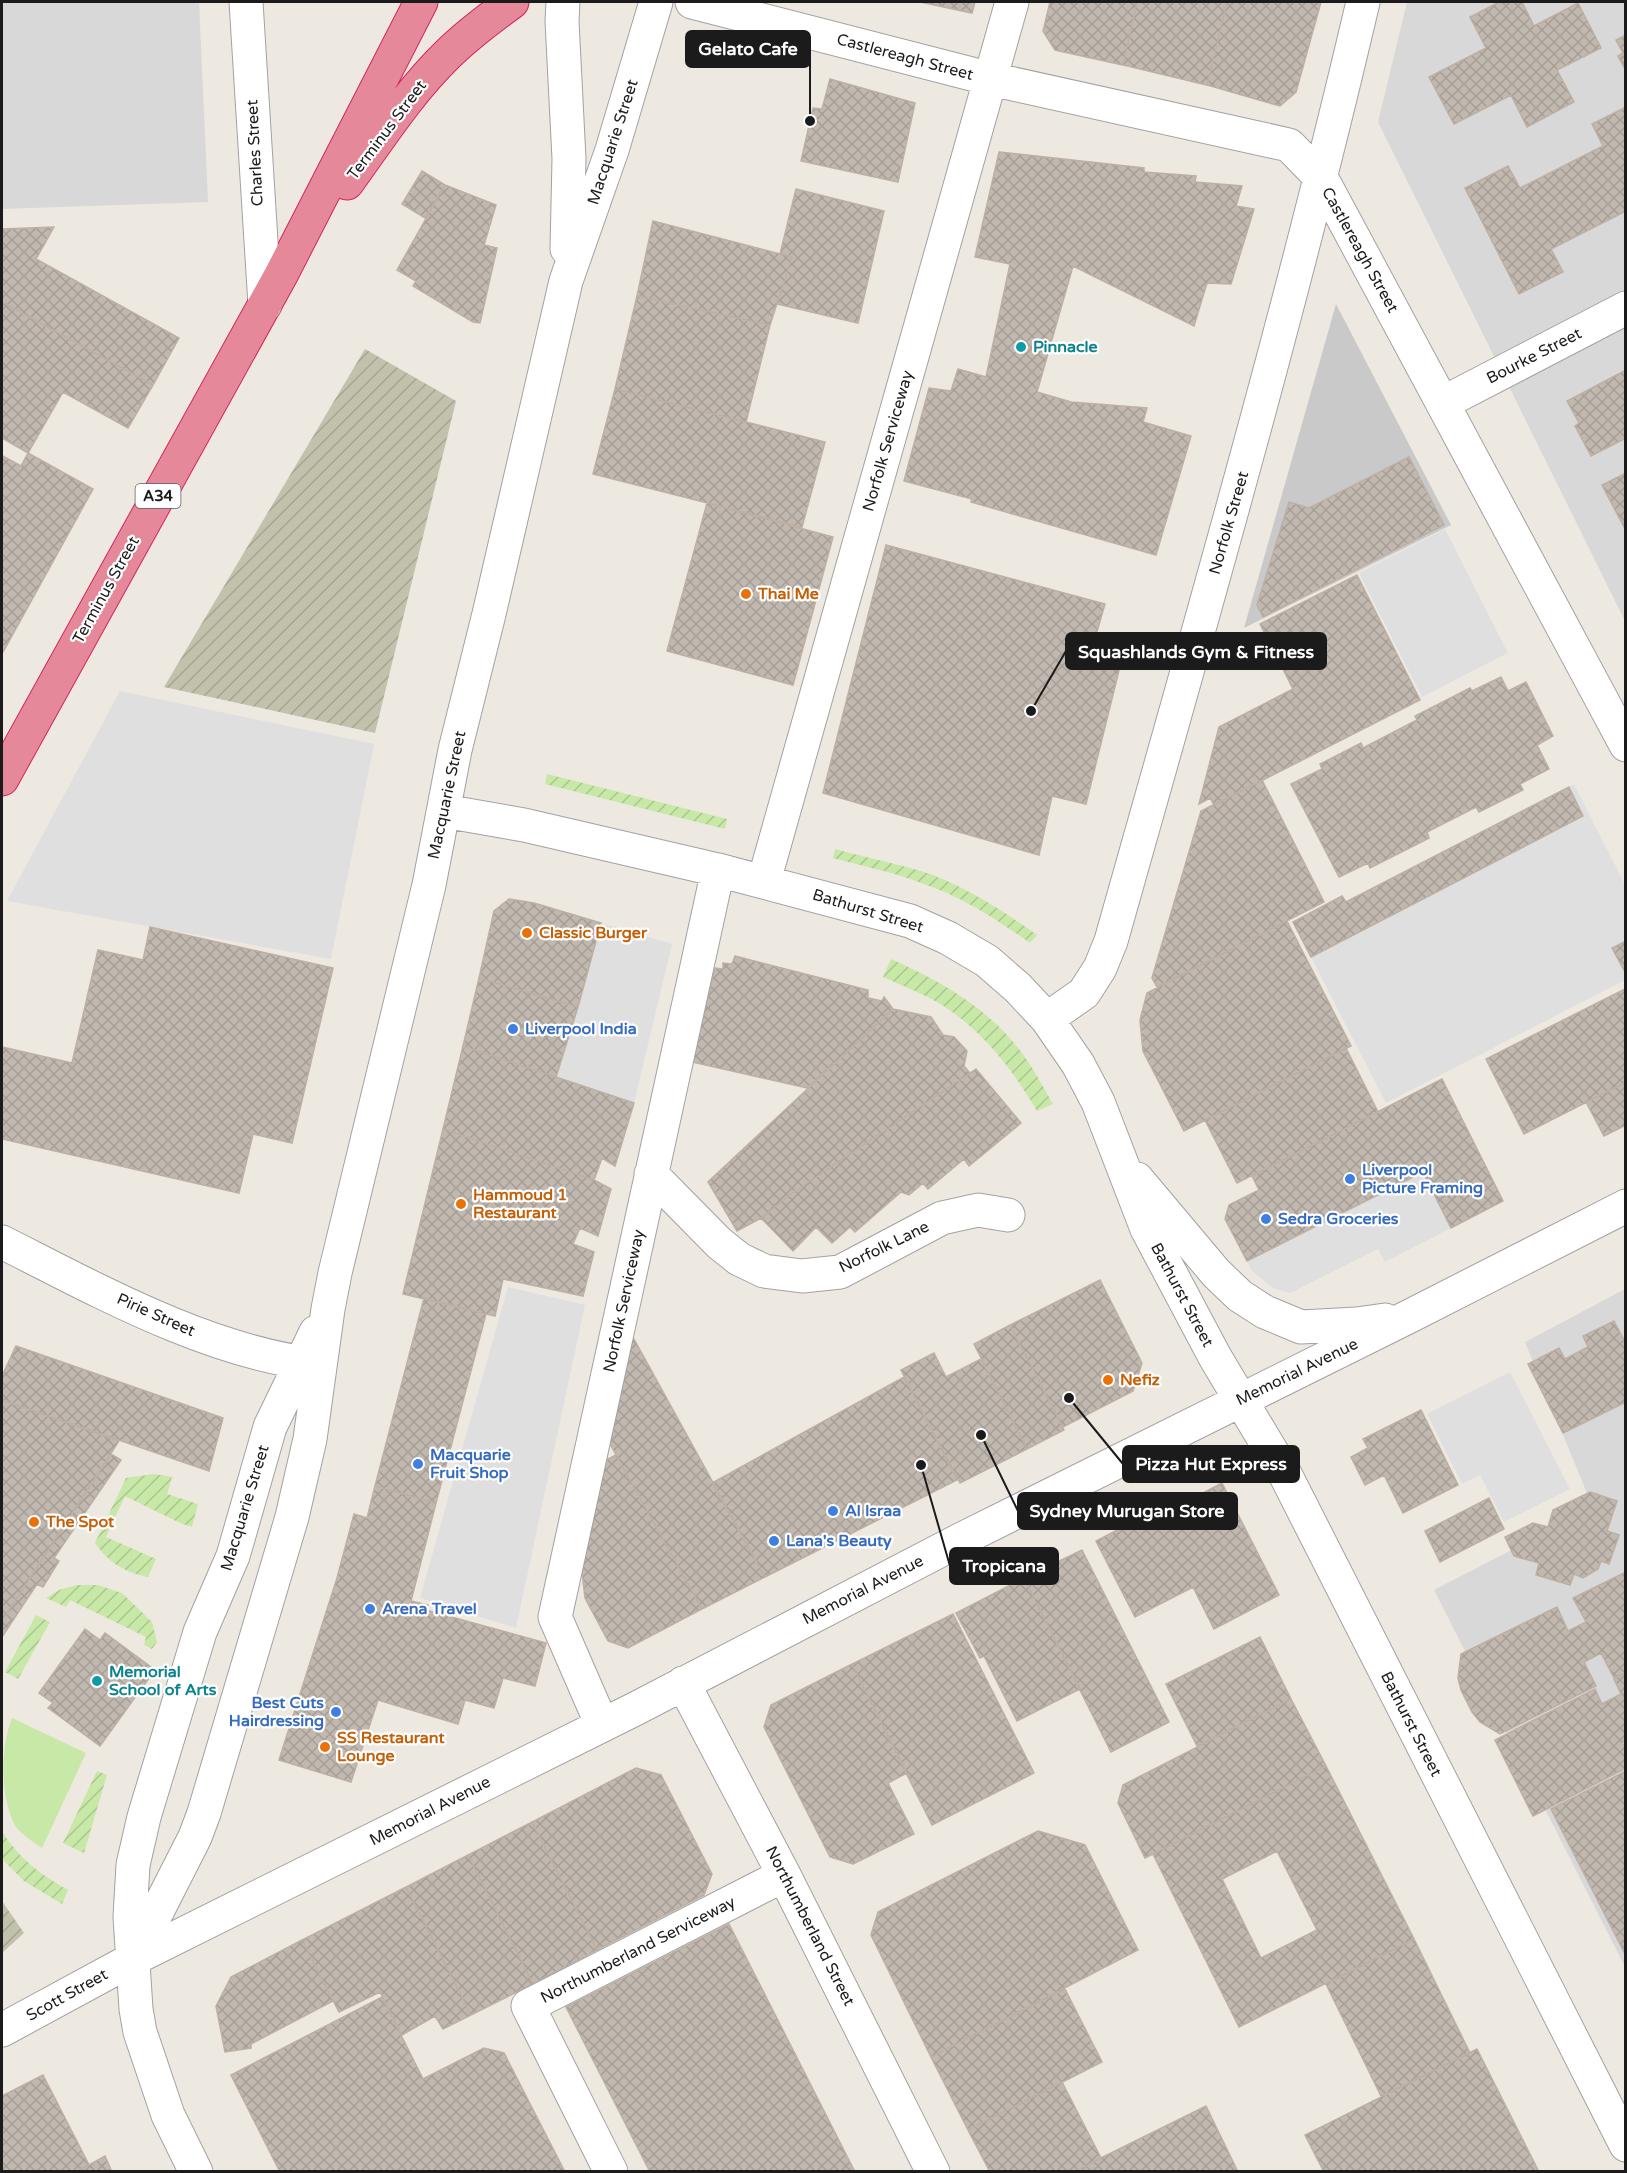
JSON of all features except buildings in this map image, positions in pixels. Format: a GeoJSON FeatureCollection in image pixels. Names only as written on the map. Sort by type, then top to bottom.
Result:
{"type":"FeatureCollection","features":[{"type":"Feature","properties":{"kind":"highway","name":"Terminus Street"},"geometry":{"type":"LineString","coordinates":[[2,779],[265,305],[422,2]]}},
{"type":"Feature","properties":{"kind":"highway","name":"Terminus Street"},"geometry":{"type":"LineString","coordinates":[[281,275],[406,100],[448,54],[512,2]]}},
{"type":"Feature","properties":{"kind":"street","name":"Charles Street"},"geometry":{"type":"LineString","coordinates":[[246,2],[265,305]]}},
{"type":"Feature","properties":{"kind":"street","name":"Macquarie Street"},"geometry":{"type":"LineString","coordinates":[[563,2],[569,159],[566,281]]}},
{"type":"Feature","properties":{"kind":"street","name":"Macquarie Street"},"geometry":{"type":"LineString","coordinates":[[196,2172],[168,2115],[142,2040],[136,2009],[130,1917],[133,1865],[144,1817],[200,1632],[233,1556],[270,1427],[310,1364],[328,1309],[429,885],[457,742],[566,281],[612,150],[656,2]]}},
{"type":"Feature","properties":{"kind":"street","name":"Castlereagh Street"},"geometry":{"type":"LineString","coordinates":[[692,2],[991,79],[1289,145],[1322,179],[1626,745]]}},
{"type":"Feature","properties":{"kind":"street","name":"Norfolk Serviceway"},"geometry":{"type":"LineString","coordinates":[[764,881],[1012,2]]}},
{"type":"Feature","properties":{"kind":"street","name":"Norfolk Street"},"geometry":{"type":"LineString","coordinates":[[1047,1019],[1084,993],[1100,968],[1111,941],[1252,443],[1322,179],[1363,2]]}},
{"type":"Feature","properties":{"kind":"street","name":"Bourke Street"},"geometry":{"type":"LineString","coordinates":[[1443,403],[1626,308]]}},
{"type":"Feature","properties":{"kind":"street","name":"Bathurst Street"},"geometry":{"type":"LineString","coordinates":[[444,811],[525,825],[764,881],[910,921],[948,938],[987,961],[1018,988],[1047,1019],[1078,1064],[1098,1102],[1147,1229],[1215,1357],[1285,1474],[1626,2145]]}},
{"type":"Feature","properties":{"kind":"street","name":"Norfolk Serviceway"},"geometry":{"type":"LineString","coordinates":[[602,1725],[555,1617],[717,870]]}},
{"type":"Feature","properties":{"kind":"street"},"geometry":{"type":"LineString","coordinates":[[1122,1162],[1216,1273],[1240,1296],[1265,1312],[1302,1327],[1357,1324],[1410,1316]]}},
{"type":"Feature","properties":{"kind":"street","name":"Norfolk Lane"},"geometry":{"type":"LineString","coordinates":[[651,1174],[719,1243],[739,1259],[764,1271],[802,1276],[840,1272],[942,1218],[978,1210],[1008,1215]]}},
{"type":"Feature","properties":{"kind":"street","name":"Memorial Avenue"},"geometry":{"type":"LineString","coordinates":[[133,1959],[602,1725],[962,1539],[1626,1206]]}},
{"type":"Feature","properties":{"kind":"street","name":"Pirie Street"},"geometry":{"type":"LineString","coordinates":[[2,1242],[172,1324],[236,1347],[310,1364]]}},
{"type":"Feature","properties":{"kind":"street","name":"Macquarie Street"},"geometry":{"type":"LineString","coordinates":[[133,1959],[195,1837],[204,1813],[292,1517],[309,1439],[310,1364]]}},
{"type":"Feature","properties":{"kind":"street","name":"Northumberland Street"},"geometry":{"type":"LineString","coordinates":[[683,1683],[784,1875],[933,2172]]}},
{"type":"Feature","properties":{"kind":"street","name":"Northumberland Serviceway"},"geometry":{"type":"LineString","coordinates":[[611,2172],[528,2006],[784,1875]]}},
{"type":"Feature","properties":{"kind":"street","name":"Scott Street"},"geometry":{"type":"LineString","coordinates":[[2,2030],[133,1959]]}},
{"type":"Feature","properties":{"kind":"shaded area"},"geometry":{"type":"Polygon","coordinates":[[[2,2],[199,2],[208,202],[2,209],[2,2]]]}},
{"type":"Feature","properties":{"kind":"shaded area"},"geometry":{"type":"Polygon","coordinates":[[[1407,2],[1625,2],[1625,621],[1378,122],[1407,2]]]}},
{"type":"Feature","properties":{"kind":"shaded area"},"geometry":{"type":"Polygon","coordinates":[[[1336,304],[1451,525],[1244,628],[1336,304]]]}},
{"type":"Feature","properties":{"kind":"shaded area"},"geometry":{"type":"Polygon","coordinates":[[[365,349],[456,401],[375,733],[164,687],[365,349]]]}},
{"type":"Feature","properties":{"kind":"shaded area"},"geometry":{"type":"Polygon","coordinates":[[[1445,529],[1508,653],[1422,697],[1359,573],[1445,529]]]}},
{"type":"Feature","properties":{"kind":"shaded area"},"geometry":{"type":"Polygon","coordinates":[[[120,691],[374,744],[331,959],[7,901],[120,691]]]}},
{"type":"Feature","properties":{"kind":"shaded area"},"geometry":{"type":"Polygon","coordinates":[[[1574,784],[1625,885],[1625,980],[1386,1103],[1293,922],[1342,896],[1346,902],[1574,784]]]}},
{"type":"Feature","properties":{"kind":"shaded area"},"geometry":{"type":"Polygon","coordinates":[[[601,923],[672,944],[634,1103],[556,1077],[601,923]]]}},
{"type":"Feature","properties":{"kind":"shaded area"},"geometry":{"type":"Polygon","coordinates":[[[1423,1172],[1451,1228],[1385,1262],[1378,1249],[1290,1293],[1273,1288],[1252,1271],[1247,1261],[1423,1172]]]}},
{"type":"Feature","properties":{"kind":"shaded area"},"geometry":{"type":"Polygon","coordinates":[[[508,1287],[585,1305],[516,1628],[420,1598],[508,1287]]]}},
{"type":"Feature","properties":{"kind":"shaded area"},"geometry":{"type":"Polygon","coordinates":[[[1625,1289],[1625,1967],[1434,1590],[1593,1508],[1525,1342],[1625,1289]]]}},
{"type":"Feature","properties":{"kind":"shaded area"},"geometry":{"type":"Polygon","coordinates":[[[1510,1372],[1570,1489],[1504,1522],[1480,1475],[1462,1484],[1427,1414],[1510,1372]]]}},
{"type":"Feature","properties":{"kind":"shaded area"},"geometry":{"type":"Polygon","coordinates":[[[2,1901],[24,1933],[2,1953],[2,1901]]]}},
{"type":"Feature","properties":{"kind":"green space"},"geometry":{"type":"Polygon","coordinates":[[[547,774],[727,819],[725,829],[545,784],[547,774]]]}},
{"type":"Feature","properties":{"kind":"green space"},"geometry":{"type":"Polygon","coordinates":[[[835,849],[924,872],[954,884],[983,899],[1037,935],[1030,943],[991,917],[950,894],[900,876],[833,858],[835,849]]]}},
{"type":"Feature","properties":{"kind":"green space"},"geometry":{"type":"Polygon","coordinates":[[[891,959],[961,996],[992,1020],[1024,1055],[1053,1104],[1037,1111],[996,1052],[971,1027],[935,1001],[883,977],[891,959]]]}},
{"type":"Feature","properties":{"kind":"green space"},"geometry":{"type":"Polygon","coordinates":[[[154,1474],[172,1477],[167,1494],[198,1504],[192,1527],[125,1496],[106,1537],[156,1559],[148,1577],[118,1566],[95,1543],[126,1478],[154,1474]]]}},
{"type":"Feature","properties":{"kind":"green space"},"geometry":{"type":"Polygon","coordinates":[[[77,1585],[98,1585],[122,1593],[152,1622],[157,1642],[152,1649],[144,1645],[146,1637],[70,1600],[66,1607],[46,1598],[59,1590],[77,1585]]]}},
{"type":"Feature","properties":{"kind":"green space"},"geometry":{"type":"Polygon","coordinates":[[[36,1615],[50,1622],[18,1679],[5,1672],[36,1615]]]}},
{"type":"Feature","properties":{"kind":"green space"},"geometry":{"type":"Polygon","coordinates":[[[12,1718],[86,1753],[42,1848],[16,1827],[7,1803],[3,1774],[5,1744],[12,1718]]]}},
{"type":"Feature","properties":{"kind":"green space"},"geometry":{"type":"Polygon","coordinates":[[[97,1771],[107,1775],[84,1853],[63,1843],[97,1771]]]}},
{"type":"Feature","properties":{"kind":"green space"},"geometry":{"type":"Polygon","coordinates":[[[2,1831],[8,1841],[31,1865],[68,1890],[62,1904],[24,1881],[2,1859],[2,1831]]]}},
{"type":"Feature","properties":{"kind":"place","name":"Gelato Cafe"},"geometry":{"type":"Point","coordinates":[810,121]}},
{"type":"Feature","properties":{"kind":"place","name":"Pinnacle"},"geometry":{"type":"Point","coordinates":[1021,347]}},
{"type":"Feature","properties":{"kind":"place","name":"Thai Me"},"geometry":{"type":"Point","coordinates":[746,594]}},
{"type":"Feature","properties":{"kind":"place","name":"Squashlands Gym & Fitness"},"geometry":{"type":"Point","coordinates":[1031,711]}},
{"type":"Feature","properties":{"kind":"place","name":"Classic Burger"},"geometry":{"type":"Point","coordinates":[527,933]}},
{"type":"Feature","properties":{"kind":"place","name":"Liverpool India"},"geometry":{"type":"Point","coordinates":[513,1029]}},
{"type":"Feature","properties":{"kind":"place","name":"Liverpool Picture Framing"},"geometry":{"type":"Point","coordinates":[1350,1179]}},
{"type":"Feature","properties":{"kind":"place","name":"Hammoud 1 Restaurant"},"geometry":{"type":"Point","coordinates":[461,1204]}},
{"type":"Feature","properties":{"kind":"place","name":"Sedra Groceries"},"geometry":{"type":"Point","coordinates":[1266,1219]}},
{"type":"Feature","properties":{"kind":"place","name":"Nefiz"},"geometry":{"type":"Point","coordinates":[1108,1380]}},
{"type":"Feature","properties":{"kind":"place","name":"Pizza Hut Express"},"geometry":{"type":"Point","coordinates":[1069,1398]}},
{"type":"Feature","properties":{"kind":"place","name":"Sydney Murugan Store"},"geometry":{"type":"Point","coordinates":[981,1435]}},
{"type":"Feature","properties":{"kind":"place","name":"Macquarie Fruit Shop"},"geometry":{"type":"Point","coordinates":[418,1464]}},
{"type":"Feature","properties":{"kind":"place","name":"Tropicana"},"geometry":{"type":"Point","coordinates":[921,1465]}},
{"type":"Feature","properties":{"kind":"place","name":"Al Israa"},"geometry":{"type":"Point","coordinates":[833,1511]}},
{"type":"Feature","properties":{"kind":"place","name":"The Spot"},"geometry":{"type":"Point","coordinates":[34,1522]}},
{"type":"Feature","properties":{"kind":"place","name":"Lana's Beauty"},"geometry":{"type":"Point","coordinates":[774,1541]}},
{"type":"Feature","properties":{"kind":"place","name":"Arena Travel"},"geometry":{"type":"Point","coordinates":[370,1609]}},
{"type":"Feature","properties":{"kind":"place","name":"Memorial School of Arts"},"geometry":{"type":"Point","coordinates":[97,1681]}},
{"type":"Feature","properties":{"kind":"place","name":"Best Cuts Hairdressing"},"geometry":{"type":"Point","coordinates":[336,1712]}},
{"type":"Feature","properties":{"kind":"place","name":"SS Restaurant Lounge"},"geometry":{"type":"Point","coordinates":[325,1747]}}]}
